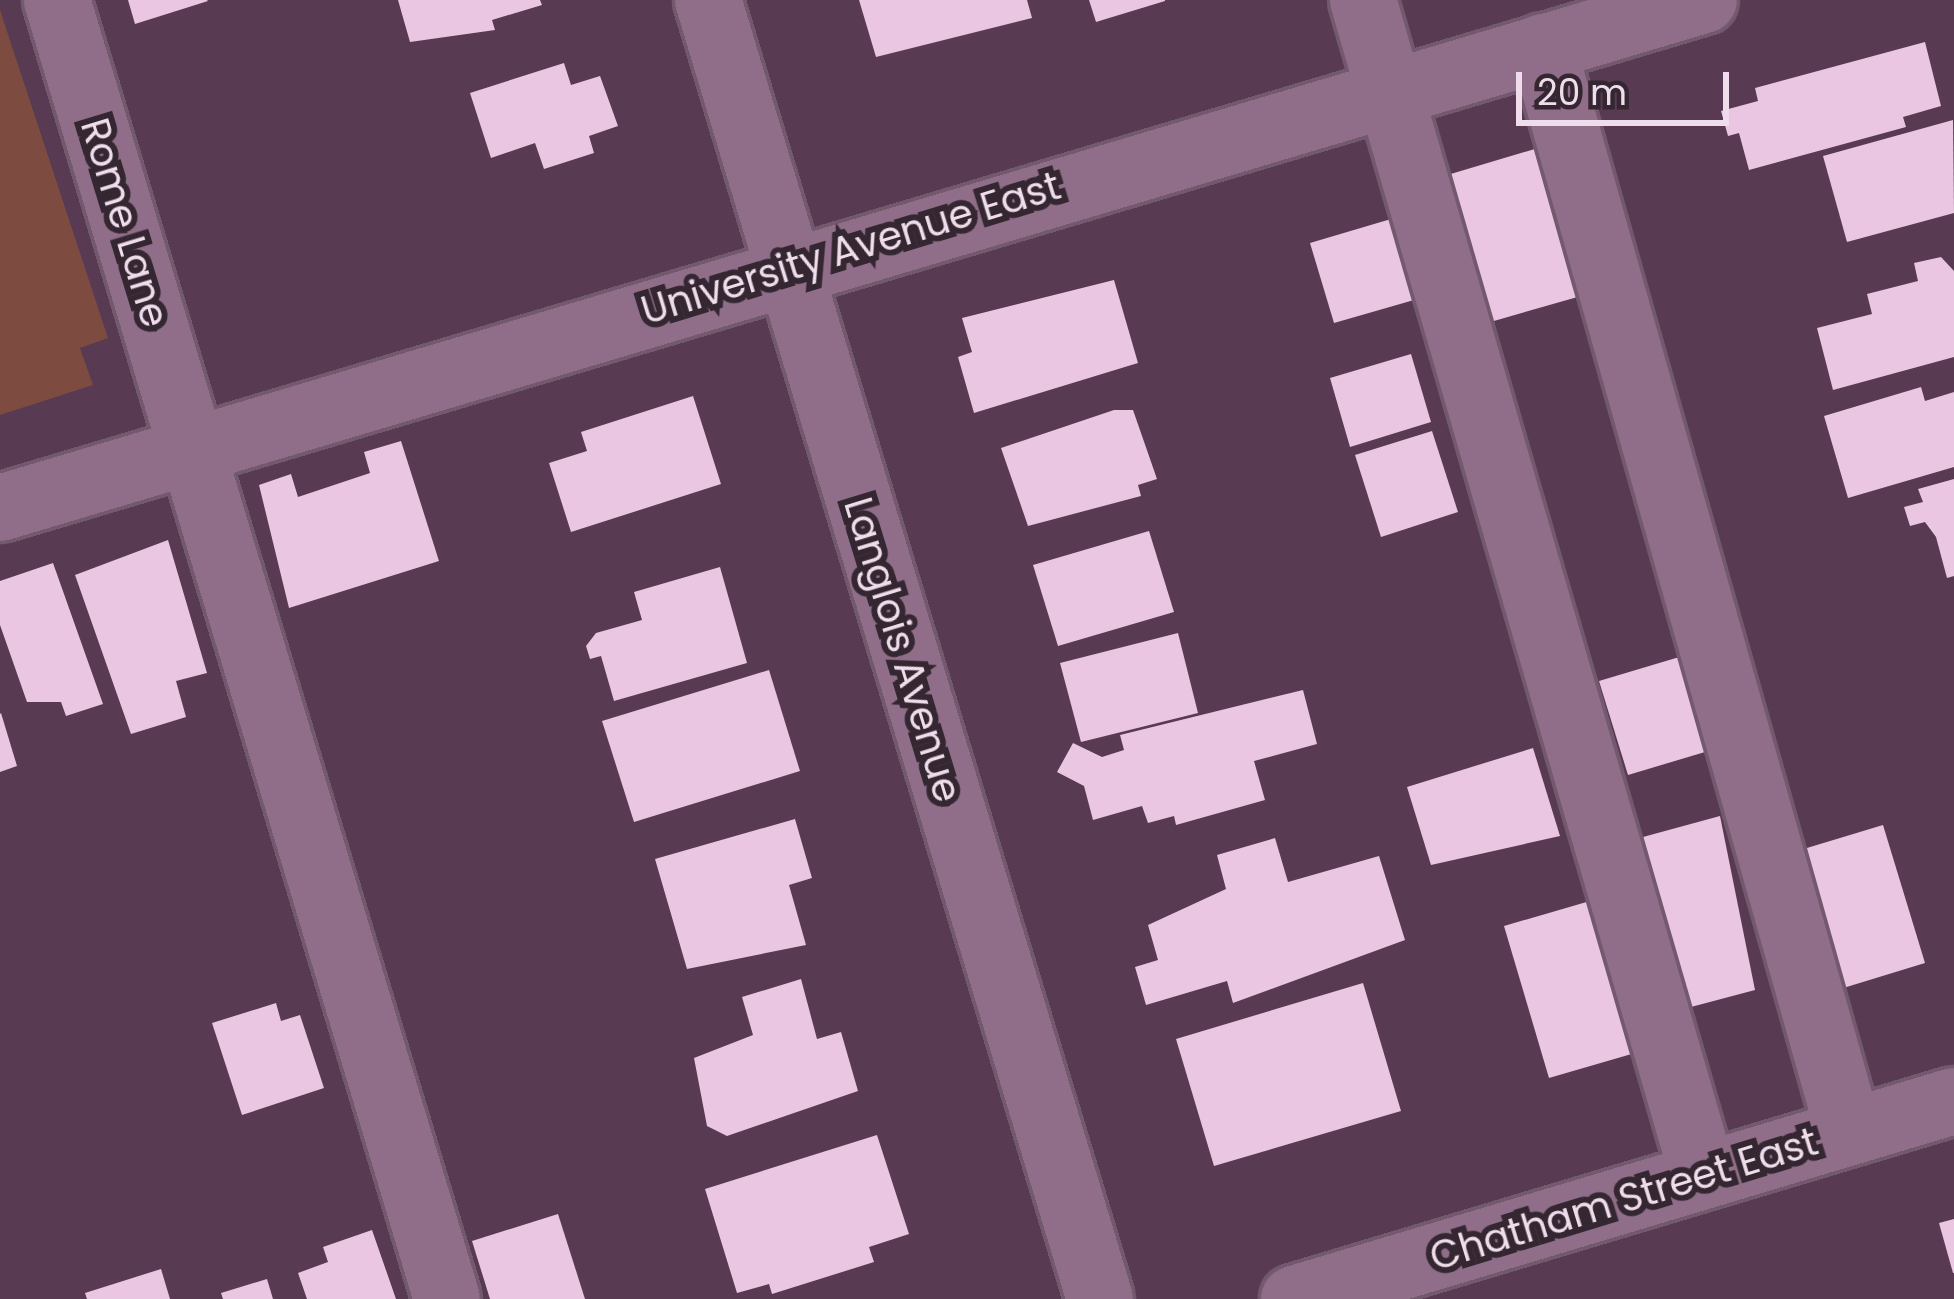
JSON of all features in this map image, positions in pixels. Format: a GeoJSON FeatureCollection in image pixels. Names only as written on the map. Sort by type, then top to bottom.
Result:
{"type":"FeatureCollection","features":[{"type":"Feature","properties":{"kind":"street","name":"Rome Lane"},"geometry":{"type":"LineString","coordinates":[[57,0],[447,1299]]}},
{"type":"Feature","properties":{"kind":"street","name":"Langlois Avenue"},"geometry":{"type":"LineString","coordinates":[[708,0],[1100,1299]]}},
{"type":"Feature","properties":{"kind":"street"},"geometry":{"type":"LineString","coordinates":[[1363,0],[1703,1175]]}},
{"type":"Feature","properties":{"kind":"street","name":"University Avenue East"},"geometry":{"type":"LineString","coordinates":[[0,508],[785,266],[1704,0]]}},
{"type":"Feature","properties":{"kind":"street"},"geometry":{"type":"LineString","coordinates":[[1543,47],[1849,1132]]}},
{"type":"Feature","properties":{"kind":"street","name":"Chatham Street East"},"geometry":{"type":"LineString","coordinates":[[1294,1299],[1954,1100]]}},
{"type":"Feature","properties":{"kind":"shaded area"},"geometry":{"type":"Polygon","coordinates":[[[0,10],[108,338],[80,348],[93,385],[0,415],[0,10]]]}},
{"type":"Feature","properties":{"kind":"building"},"geometry":{"type":"Polygon","coordinates":[[[128,0],[207,0],[208,1],[135,24],[128,0]]]}},
{"type":"Feature","properties":{"kind":"building"},"geometry":{"type":"Polygon","coordinates":[[[398,0],[540,0],[542,5],[492,20],[495,30],[410,42],[398,0]]]}},
{"type":"Feature","properties":{"kind":"building"},"geometry":{"type":"Polygon","coordinates":[[[859,0],[1027,0],[1032,18],[876,57],[859,0]]]}},
{"type":"Feature","properties":{"kind":"building"},"geometry":{"type":"Polygon","coordinates":[[[1089,0],[1165,0],[1165,1],[1096,22],[1089,0]]]}},
{"type":"Feature","properties":{"kind":"building"},"geometry":{"type":"Polygon","coordinates":[[[1925,42],[1941,106],[1903,117],[1906,127],[1749,170],[1739,133],[1728,136],[1721,111],[1758,101],[1755,88],[1925,42]]]}},
{"type":"Feature","properties":{"kind":"building"},"geometry":{"type":"Polygon","coordinates":[[[564,63],[571,85],[600,76],[618,126],[589,136],[594,153],[544,169],[535,143],[491,158],[470,93],[564,63]]]}},
{"type":"Feature","properties":{"kind":"building"},"geometry":{"type":"Polygon","coordinates":[[[1953,120],[1954,213],[1847,242],[1823,156],[1953,120]]]}},
{"type":"Feature","properties":{"kind":"building"},"geometry":{"type":"Polygon","coordinates":[[[1538,148],[1581,296],[1487,323],[1444,176],[1538,148]]]}},
{"type":"Feature","properties":{"kind":"building"},"geometry":{"type":"Polygon","coordinates":[[[1391,219],[1414,300],[1334,323],[1310,243],[1391,219]]]}},
{"type":"Feature","properties":{"kind":"building"},"geometry":{"type":"Polygon","coordinates":[[[1941,257],[1954,271],[1954,357],[1833,390],[1817,328],[1872,314],[1867,294],[1918,281],[1914,263],[1941,257]]]}},
{"type":"Feature","properties":{"kind":"building"},"geometry":{"type":"Polygon","coordinates":[[[1114,280],[1138,363],[974,413],[958,357],[972,352],[962,318],[1114,280]]]}},
{"type":"Feature","properties":{"kind":"building"},"geometry":{"type":"Polygon","coordinates":[[[1411,354],[1431,422],[1350,447],[1330,378],[1411,354]]]}},
{"type":"Feature","properties":{"kind":"building"},"geometry":{"type":"Polygon","coordinates":[[[1921,387],[1925,401],[1954,392],[1954,467],[1848,498],[1824,416],[1921,387]]]}},
{"type":"Feature","properties":{"kind":"building"},"geometry":{"type":"Polygon","coordinates":[[[693,396],[721,484],[571,532],[549,463],[587,451],[581,432],[693,396]]]}},
{"type":"Feature","properties":{"kind":"building"},"geometry":{"type":"Polygon","coordinates":[[[1114,410],[1133,410],[1157,479],[1138,485],[1141,496],[1028,526],[1001,448],[1114,410]]]}},
{"type":"Feature","properties":{"kind":"building"},"geometry":{"type":"Polygon","coordinates":[[[1432,431],[1458,512],[1381,537],[1355,455],[1432,431]]]}},
{"type":"Feature","properties":{"kind":"building"},"geometry":{"type":"Polygon","coordinates":[[[401,441],[439,561],[289,608],[259,485],[291,474],[298,497],[370,473],[364,452],[401,441]]]}},
{"type":"Feature","properties":{"kind":"building"},"geometry":{"type":"Polygon","coordinates":[[[1954,479],[1954,576],[1947,578],[1936,537],[1925,522],[1910,526],[1904,507],[1923,502],[1918,489],[1954,479]]]}},
{"type":"Feature","properties":{"kind":"building"},"geometry":{"type":"Polygon","coordinates":[[[1149,531],[1174,612],[1058,646],[1033,565],[1149,531]]]}},
{"type":"Feature","properties":{"kind":"building"},"geometry":{"type":"Polygon","coordinates":[[[168,540],[207,673],[176,681],[186,717],[131,734],[75,575],[168,540]]]}},
{"type":"Feature","properties":{"kind":"building"},"geometry":{"type":"Polygon","coordinates":[[[53,563],[103,704],[66,716],[61,702],[27,702],[0,625],[0,581],[53,563]]]}},
{"type":"Feature","properties":{"kind":"building"},"geometry":{"type":"Polygon","coordinates":[[[720,567],[747,663],[614,701],[601,656],[590,659],[586,646],[596,633],[642,620],[634,592],[720,567]]]}},
{"type":"Feature","properties":{"kind":"building"},"geometry":{"type":"Polygon","coordinates":[[[1178,633],[1198,713],[1081,742],[1060,663],[1178,633]]]}},
{"type":"Feature","properties":{"kind":"building"},"geometry":{"type":"Polygon","coordinates":[[[1686,655],[1715,749],[1628,775],[1599,681],[1686,655]]]}},
{"type":"Feature","properties":{"kind":"building"},"geometry":{"type":"Polygon","coordinates":[[[769,670],[800,771],[634,822],[602,721],[769,670]]]}},
{"type":"Feature","properties":{"kind":"building"},"geometry":{"type":"Polygon","coordinates":[[[1303,690],[1317,744],[1254,761],[1265,800],[1176,825],[1174,816],[1148,823],[1142,806],[1093,820],[1084,786],[1057,772],[1073,743],[1102,757],[1124,750],[1120,735],[1303,690]]]}},
{"type":"Feature","properties":{"kind":"building"},"geometry":{"type":"Polygon","coordinates":[[[0,714],[17,766],[0,772],[0,714]]]}},
{"type":"Feature","properties":{"kind":"building"},"geometry":{"type":"Polygon","coordinates":[[[1533,748],[1560,836],[1431,865],[1407,787],[1533,748]]]}},
{"type":"Feature","properties":{"kind":"building"},"geometry":{"type":"Polygon","coordinates":[[[1720,816],[1755,990],[1691,1007],[1643,837],[1720,816]]]}},
{"type":"Feature","properties":{"kind":"building"},"geometry":{"type":"Polygon","coordinates":[[[795,819],[812,878],[789,885],[806,945],[687,969],[655,859],[795,819]]]}},
{"type":"Feature","properties":{"kind":"building"},"geometry":{"type":"Polygon","coordinates":[[[1883,825],[1925,963],[1840,989],[1797,851],[1883,825]]]}},
{"type":"Feature","properties":{"kind":"building"},"geometry":{"type":"Polygon","coordinates":[[[1275,838],[1288,882],[1379,856],[1405,940],[1233,1003],[1227,981],[1146,1005],[1135,967],[1158,960],[1148,925],[1226,889],[1217,855],[1275,838]]]}},
{"type":"Feature","properties":{"kind":"building"},"geometry":{"type":"Polygon","coordinates":[[[1590,901],[1635,1053],[1549,1078],[1504,926],[1590,901]]]}},
{"type":"Feature","properties":{"kind":"building"},"geometry":{"type":"Polygon","coordinates":[[[801,979],[817,1039],[841,1032],[858,1091],[727,1136],[707,1126],[694,1058],[753,1035],[742,997],[801,979]]]}},
{"type":"Feature","properties":{"kind":"building"},"geometry":{"type":"Polygon","coordinates":[[[1363,983],[1401,1111],[1214,1166],[1176,1039],[1363,983]]]}},
{"type":"Feature","properties":{"kind":"building"},"geometry":{"type":"Polygon","coordinates":[[[276,1003],[281,1021],[300,1015],[324,1088],[242,1115],[212,1023],[276,1003]]]}},
{"type":"Feature","properties":{"kind":"building"},"geometry":{"type":"Polygon","coordinates":[[[877,1135],[909,1234],[869,1247],[874,1262],[772,1294],[769,1284],[737,1293],[705,1189],[877,1135]]]}},
{"type":"Feature","properties":{"kind":"building"},"geometry":{"type":"Polygon","coordinates":[[[558,1214],[585,1299],[490,1299],[472,1241],[558,1214]]]}},
{"type":"Feature","properties":{"kind":"building"},"geometry":{"type":"Polygon","coordinates":[[[1954,1219],[1954,1273],[1953,1273],[1939,1223],[1954,1219]]]}},
{"type":"Feature","properties":{"kind":"building"},"geometry":{"type":"Polygon","coordinates":[[[372,1230],[396,1299],[307,1299],[298,1273],[328,1262],[323,1247],[372,1230]]]}},
{"type":"Feature","properties":{"kind":"building"},"geometry":{"type":"Polygon","coordinates":[[[161,1269],[170,1299],[87,1299],[85,1293],[161,1269]]]}},
{"type":"Feature","properties":{"kind":"building"},"geometry":{"type":"Polygon","coordinates":[[[267,1279],[273,1299],[223,1299],[221,1293],[267,1279]]]}}]}
